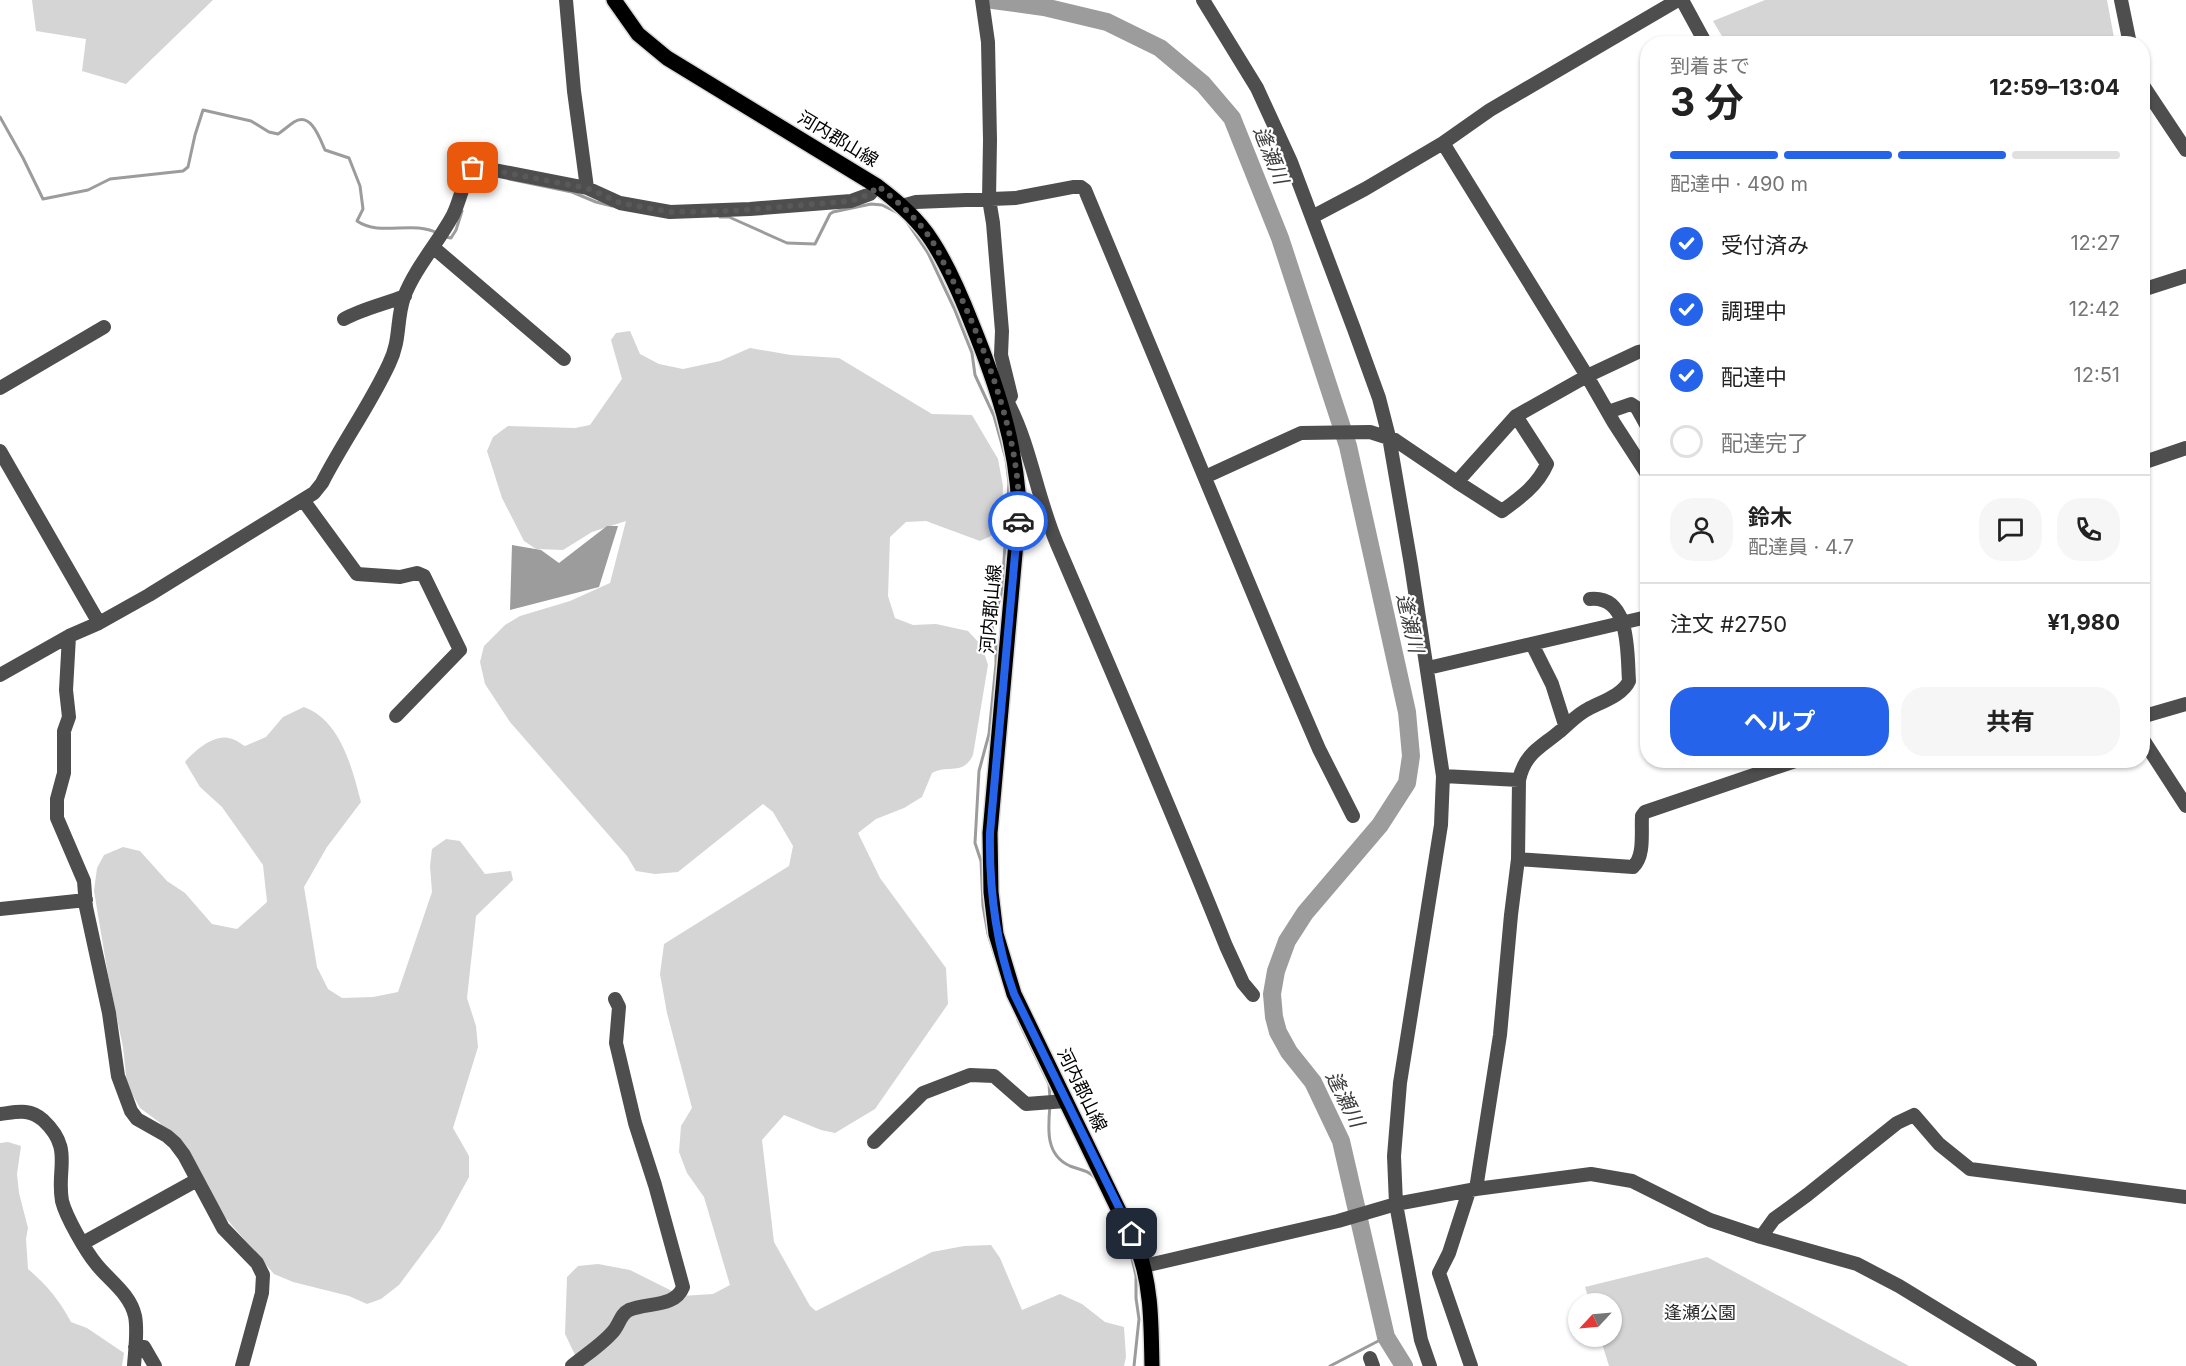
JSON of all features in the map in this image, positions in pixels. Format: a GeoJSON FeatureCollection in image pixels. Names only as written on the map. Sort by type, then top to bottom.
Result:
{"type":"FeatureCollection","features":[{"type":"Feature","properties":{"kind":"main road","name":"河内郡山線"},"geometry":{"type":"LineString","coordinates":[[614,0],[638,34],[667,58],[878,186],[903,206],[932,240],[960,294],[1005,406],[1018,476],[1019,509],[990,833],[991,892],[996,934],[1014,994],[1132,1234],[1144,1266],[1150,1301],[1152,1366]]}},
{"type":"Feature","properties":{"kind":"street"},"geometry":{"type":"LineString","coordinates":[[566,0],[574,91],[587,188]]}},
{"type":"Feature","properties":{"kind":"street"},"geometry":{"type":"LineString","coordinates":[[982,0],[988,42],[989,199],[1002,332],[1001,355],[1011,396],[1005,406],[1022,432],[1033,474],[1057,543],[1131,714],[1226,946],[1246,988],[1253,994]]}},
{"type":"Feature","properties":{"kind":"street"},"geometry":{"type":"LineString","coordinates":[[1203,0],[1257,88],[1291,162],[1379,398],[1389,437],[1428,668],[1443,776],[1441,825],[1400,1083],[1394,1156],[1393,1205],[1421,1340],[1431,1366]]}},
{"type":"Feature","properties":{"kind":"street"},"geometry":{"type":"LineString","coordinates":[[1312,217],[1365,189],[1443,143],[1490,110],[1680,0],[1701,36]]}},
{"type":"Feature","properties":{"kind":"street"},"geometry":{"type":"LineString","coordinates":[[2121,0],[2128,36]]}},
{"type":"Feature","properties":{"kind":"street"},"geometry":{"type":"LineString","coordinates":[[2150,96],[2186,150]]}},
{"type":"Feature","properties":{"kind":"street"},"geometry":{"type":"LineString","coordinates":[[1443,143],[1640,463]]}},
{"type":"Feature","properties":{"kind":"street"},"geometry":{"type":"LineString","coordinates":[[0,675],[149,595],[314,493],[322,483],[389,365],[398,338],[399,316],[405,296],[454,213],[471,169],[479,166],[587,188],[620,203],[670,212],[732,211],[851,201],[870,194],[878,186]]}},
{"type":"Feature","properties":{"kind":"street"},"geometry":{"type":"LineString","coordinates":[[903,206],[916,202],[1016,198],[1073,187],[1081,187],[1085,190],[1282,663],[1319,749],[1353,816]]}},
{"type":"Feature","properties":{"kind":"street"},"geometry":{"type":"LineString","coordinates":[[434,248],[564,359]]}},
{"type":"Feature","properties":{"kind":"street"},"geometry":{"type":"LineString","coordinates":[[2150,287],[2186,276]]}},
{"type":"Feature","properties":{"kind":"street"},"geometry":{"type":"LineString","coordinates":[[344,319],[354,313],[376,308],[405,296]]}},
{"type":"Feature","properties":{"kind":"street"},"geometry":{"type":"LineString","coordinates":[[0,388],[104,327]]}},
{"type":"Feature","properties":{"kind":"street"},"geometry":{"type":"LineString","coordinates":[[1457,482],[1516,416],[1587,375],[1640,352]]}},
{"type":"Feature","properties":{"kind":"street"},"geometry":{"type":"LineString","coordinates":[[1608,412],[1631,404],[1640,413]]}},
{"type":"Feature","properties":{"kind":"street"},"geometry":{"type":"LineString","coordinates":[[1205,477],[1301,433],[1370,432],[1389,437],[1502,511],[1525,495],[1547,464],[1516,416]]}},
{"type":"Feature","properties":{"kind":"street"},"geometry":{"type":"LineString","coordinates":[[2150,460],[2186,448]]}},
{"type":"Feature","properties":{"kind":"street"},"geometry":{"type":"LineString","coordinates":[[0,451],[99,623]]}},
{"type":"Feature","properties":{"kind":"street"},"geometry":{"type":"LineString","coordinates":[[303,500],[357,574],[400,577],[417,573],[424,576],[460,650],[396,716]]}},
{"type":"Feature","properties":{"kind":"street"},"geometry":{"type":"LineString","coordinates":[[1471,1366],[1439,1273],[1473,1190],[1500,1035],[1510,915],[1518,859],[1521,769],[1530,756],[1565,725],[1585,710],[1627,686],[1629,681],[1627,641],[1621,616],[1598,598],[1590,599]]}},
{"type":"Feature","properties":{"kind":"street"},"geometry":{"type":"LineString","coordinates":[[1428,668],[1640,619]]}},
{"type":"Feature","properties":{"kind":"street"},"geometry":{"type":"LineString","coordinates":[[69,636],[66,690],[69,717],[63,742],[64,773],[56,810],[60,829],[82,872],[86,907],[109,1012],[118,1076],[131,1111],[137,1119],[175,1143],[223,1228],[257,1263],[263,1275],[262,1293],[242,1366]]}},
{"type":"Feature","properties":{"kind":"street"},"geometry":{"type":"LineString","coordinates":[[1532,644],[1552,684],[1565,725]]}},
{"type":"Feature","properties":{"kind":"street"},"geometry":{"type":"LineString","coordinates":[[2150,714],[2186,704]]}},
{"type":"Feature","properties":{"kind":"street"},"geometry":{"type":"LineString","coordinates":[[2150,750],[2186,806]]}},
{"type":"Feature","properties":{"kind":"street"},"geometry":{"type":"LineString","coordinates":[[1518,859],[1633,867],[1641,852],[1642,816],[1645,812],[1766,768]]}},
{"type":"Feature","properties":{"kind":"street"},"geometry":{"type":"LineString","coordinates":[[1443,776],[1519,780]]}},
{"type":"Feature","properties":{"kind":"street"},"geometry":{"type":"LineString","coordinates":[[0,909],[86,900]]}},
{"type":"Feature","properties":{"kind":"street"},"geometry":{"type":"LineString","coordinates":[[572,1366],[615,1329],[625,1313],[635,1308],[674,1300],[680,1295],[683,1287],[635,1122],[616,1044],[619,1007],[615,999]]}},
{"type":"Feature","properties":{"kind":"street"},"geometry":{"type":"LineString","coordinates":[[874,1142],[923,1093],[970,1076],[994,1076],[1026,1104],[1066,1101]]}},
{"type":"Feature","properties":{"kind":"street"},"geometry":{"type":"LineString","coordinates":[[0,1114],[29,1111],[42,1120],[61,1145],[63,1154],[62,1201],[82,1243],[95,1263],[114,1282],[129,1303],[134,1315],[134,1366]]}},
{"type":"Feature","properties":{"kind":"street"},"geometry":{"type":"LineString","coordinates":[[1761,1237],[1774,1219],[1897,1123],[1914,1114],[1939,1144],[1970,1169],[2186,1197]]}},
{"type":"Feature","properties":{"kind":"street"},"geometry":{"type":"LineString","coordinates":[[1144,1266],[1338,1221],[1393,1205],[1473,1190],[1591,1173],[1613,1176],[1654,1191],[1710,1220],[1857,1264],[1899,1286],[2030,1366]]}},
{"type":"Feature","properties":{"kind":"street"},"geometry":{"type":"LineString","coordinates":[[82,1243],[197,1180]]}},
{"type":"Feature","properties":{"kind":"street"},"geometry":{"type":"LineString","coordinates":[[135,1347],[144,1347],[155,1366]]}},
{"type":"Feature","properties":{"kind":"green space"},"geometry":{"type":"Polygon","coordinates":[[[32,0],[213,0],[126,84],[82,71],[86,39],[36,31],[32,0]]]}},
{"type":"Feature","properties":{"kind":"green space"},"geometry":{"type":"Polygon","coordinates":[[[1765,0],[2107,0],[2114,36],[1722,36],[1713,21],[1765,0]]]}},
{"type":"Feature","properties":{"kind":"green space"},"geometry":{"type":"Polygon","coordinates":[[[630,331],[640,354],[659,364],[683,369],[720,361],[750,348],[791,355],[839,358],[932,414],[972,415],[998,459],[1003,486],[1002,518],[993,535],[980,541],[926,521],[906,522],[890,537],[888,596],[895,618],[913,625],[936,624],[968,631],[982,646],[988,665],[973,755],[960,768],[944,769],[932,773],[922,797],[904,808],[876,819],[858,833],[880,878],[946,968],[948,1004],[875,1109],[835,1133],[821,1130],[784,1115],[762,1140],[774,1242],[810,1306],[816,1311],[932,1252],[964,1246],[991,1245],[1000,1258],[1022,1310],[1060,1294],[1082,1304],[1105,1322],[1124,1327],[1126,1357],[1124,1366],[585,1366],[577,1359],[565,1334],[567,1277],[578,1266],[598,1264],[630,1270],[682,1296],[713,1294],[730,1285],[704,1197],[687,1173],[679,1152],[681,1126],[692,1108],[667,1013],[660,974],[664,944],[789,866],[793,846],[773,812],[763,804],[678,872],[655,874],[636,871],[627,856],[510,722],[485,684],[480,662],[484,646],[505,625],[520,616],[570,601],[610,583],[626,521],[592,532],[563,550],[536,549],[524,541],[502,498],[487,451],[493,437],[508,426],[575,428],[590,425],[622,379],[611,340],[616,333],[630,331]]]}},
{"type":"Feature","properties":{"kind":"green space"},"geometry":{"type":"Polygon","coordinates":[[[304,707],[317,714],[336,734],[349,761],[361,802],[327,847],[304,887],[317,967],[328,989],[342,998],[373,997],[398,992],[432,892],[430,866],[432,849],[446,839],[460,841],[485,874],[511,871],[513,880],[476,916],[467,998],[476,1026],[478,1047],[453,1128],[469,1156],[469,1177],[440,1230],[399,1285],[381,1299],[367,1304],[349,1296],[293,1282],[274,1274],[224,1216],[175,1140],[159,1122],[140,1108],[127,1085],[123,1047],[94,891],[97,868],[104,855],[123,847],[140,851],[167,881],[185,893],[212,924],[237,929],[267,902],[263,865],[222,807],[200,787],[185,762],[206,743],[219,738],[226,737],[245,746],[266,737],[283,717],[304,707]]]}},
{"type":"Feature","properties":{"kind":"green space"},"geometry":{"type":"Polygon","coordinates":[[[8,1142],[21,1146],[17,1174],[19,1193],[28,1228],[26,1239],[28,1269],[52,1293],[71,1322],[87,1328],[124,1353],[122,1366],[0,1366],[0,1143],[8,1142]]]}},
{"type":"Feature","properties":{"kind":"green space","name":"逢瀬公園"},"geometry":{"type":"Polygon","coordinates":[[[1707,1257],[1909,1366],[1609,1366],[1603,1347],[1622,1347],[1622,1293],[1587,1293],[1585,1287],[1707,1257]]]}},
{"type":"Feature","properties":{"kind":"shaded area"},"geometry":{"type":"Polygon","coordinates":[[[607,526],[618,526],[599,587],[510,610],[512,545],[541,550],[559,563],[607,526]]]}},
{"type":"Feature","properties":{"kind":"waterway","name":"逢瀬川"},"geometry":{"type":"LineString","coordinates":[[993,0],[1044,7],[1107,22],[1160,48],[1203,84],[1232,118],[1280,238],[1348,446],[1407,712],[1411,756],[1407,783],[1380,825],[1305,913],[1287,941],[1276,971],[1272,994],[1278,1032],[1289,1052],[1313,1082],[1341,1141],[1386,1337],[1404,1366]]}},
{"type":"Feature","properties":{"kind":"waterway"},"geometry":{"type":"LineString","coordinates":[[0,117],[43,199],[88,190],[110,179],[183,171],[188,167],[203,110],[251,121],[269,132],[278,134],[294,122],[305,120],[314,128],[325,150],[349,158],[360,186],[363,209],[357,221],[376,228],[418,228],[437,233]]}},
{"type":"Feature","properties":{"kind":"waterway"},"geometry":{"type":"LineString","coordinates":[[509,179],[572,192],[612,206]]}},
{"type":"Feature","properties":{"kind":"waterway"},"geometry":{"type":"LineString","coordinates":[[720,217],[729,217],[787,243],[815,244],[833,212],[871,204],[882,205],[898,213]]}},
{"type":"Feature","properties":{"kind":"waterway"},"geometry":{"type":"LineString","coordinates":[[445,237],[451,238],[462,211]]}},
{"type":"Feature","properties":{"kind":"waterway"},"geometry":{"type":"LineString","coordinates":[[907,222],[928,253],[954,308],[972,353],[975,375],[994,416],[1006,459],[1009,483],[1002,591],[992,626],[996,645],[996,664],[989,734],[979,771],[975,843],[981,861],[983,906],[988,934],[1007,994]]}},
{"type":"Feature","properties":{"kind":"waterway"},"geometry":{"type":"LineString","coordinates":[[1018,1020],[1049,1084],[1050,1099]]}},
{"type":"Feature","properties":{"kind":"waterway"},"geometry":{"type":"LineString","coordinates":[[1050,1105],[1049,1132],[1056,1155],[1070,1166],[1087,1172],[1095,1178]]}},
{"type":"Feature","properties":{"kind":"waterway"},"geometry":{"type":"LineString","coordinates":[[1120,1230],[1131,1254],[1136,1276],[1139,1319],[1134,1366]]}},
{"type":"Feature","properties":{"kind":"waterway"},"geometry":{"type":"LineString","coordinates":[[1330,1366],[1386,1337]]}},
{"type":"Feature","properties":{"kind":"way so far"},"geometry":{"type":"LineString","coordinates":[[473,168],[479,166],[587,188],[633,207],[670,212],[732,211],[851,201],[870,194],[878,186],[903,206],[932,240],[960,294],[984,353],[1002,408],[1018,476],[1018,521]]}},
{"type":"Feature","properties":{"kind":"route"},"geometry":{"type":"LineString","coordinates":[[1018,521],[990,833],[991,892],[996,934],[1014,994],[1132,1234]]}}]}
